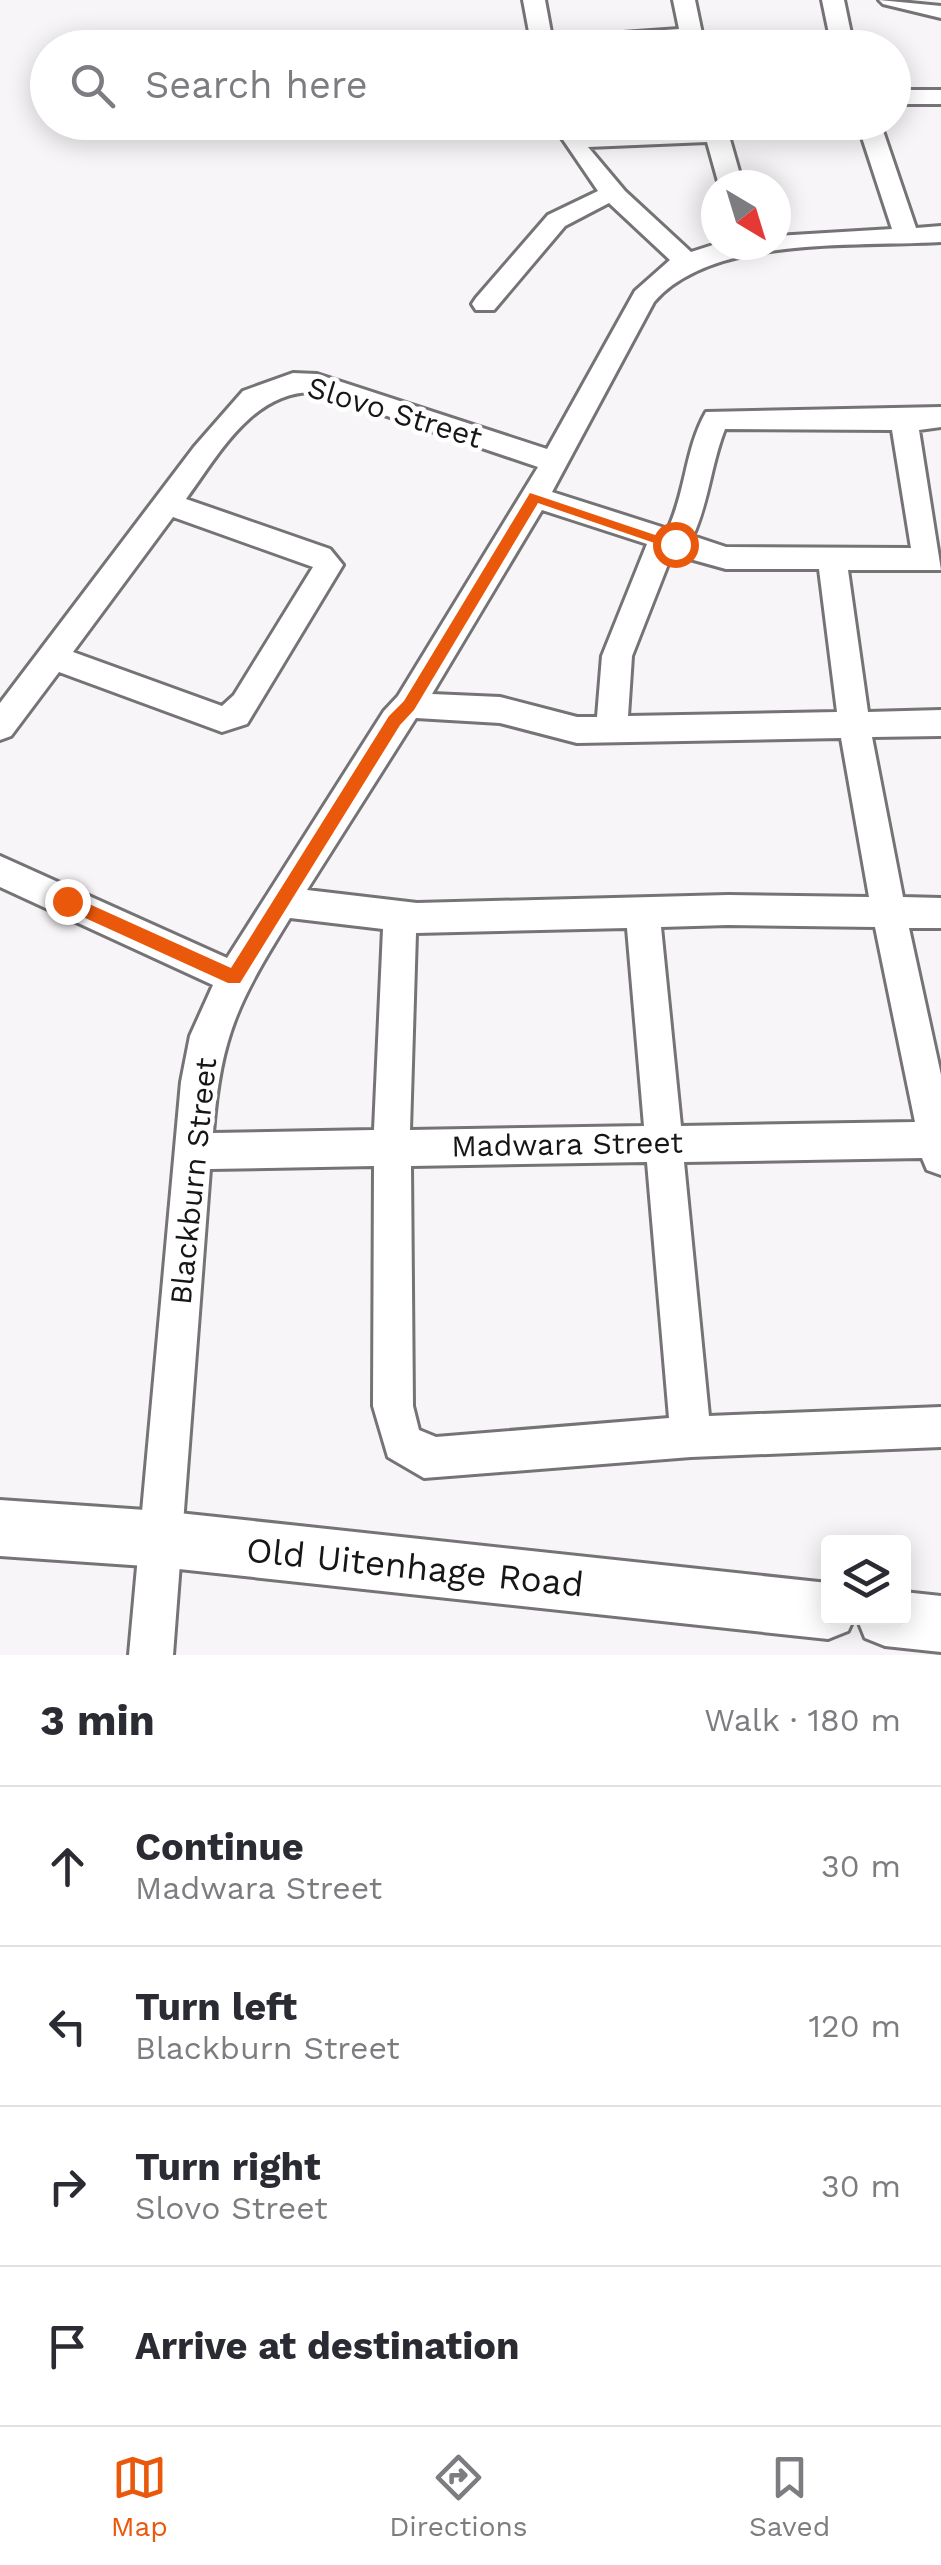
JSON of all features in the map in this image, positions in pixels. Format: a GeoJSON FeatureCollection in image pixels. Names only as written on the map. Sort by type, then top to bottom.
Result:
{"type":"FeatureCollection","features":[{"type":"Feature","properties":{"kind":"street"},"geometry":{"type":"LineString","coordinates":[[534,0],[539,30]]}},
{"type":"Feature","properties":{"kind":"street"},"geometry":{"type":"LineString","coordinates":[[684,0],[690,30]]}},
{"type":"Feature","properties":{"kind":"street"},"geometry":{"type":"LineString","coordinates":[[834,0],[840,30]]}},
{"type":"Feature","properties":{"kind":"street"},"geometry":{"type":"LineString","coordinates":[[890,0],[941,12]]}},
{"type":"Feature","properties":{"kind":"street"},"geometry":{"type":"LineString","coordinates":[[911,98],[941,97]]}},
{"type":"Feature","properties":{"kind":"street"},"geometry":{"type":"LineString","coordinates":[[573,140],[613,194],[685,260]]}},
{"type":"Feature","properties":{"kind":"street"},"geometry":{"type":"LineString","coordinates":[[718,140],[727,170]]}},
{"type":"Feature","properties":{"kind":"street"},"geometry":{"type":"LineString","coordinates":[[874,140],[907,236]]}},
{"type":"Feature","properties":{"kind":"street"},"geometry":{"type":"LineString","coordinates":[[484,304],[508,288],[548,230],[568,212],[613,194]]}},
{"type":"Feature","properties":{"kind":"street","name":"Blackburn Street"},"geometry":{"type":"LineString","coordinates":[[791,243],[941,234]]}},
{"type":"Feature","properties":{"kind":"street","name":"Blackburn Street"},"geometry":{"type":"LineString","coordinates":[[151,1655],[192,1150],[208,1036],[234,978],[394,720],[409,706],[554,462],[644,297],[657,280],[685,260],[701,257]]}},
{"type":"Feature","properties":{"kind":"street","name":"Slovo Street"},"geometry":{"type":"LineString","coordinates":[[0,727],[252,398],[293,382],[316,384],[554,462]]}},
{"type":"Feature","properties":{"kind":"street"},"geometry":{"type":"LineString","coordinates":[[611,730],[616,656],[669,542],[694,504],[703,450],[716,420],[731,416],[910,420],[941,416]]}},
{"type":"Feature","properties":{"kind":"street"},"geometry":{"type":"LineString","coordinates":[[534,496],[726,558],[832,562],[934,559],[907,442],[905,426],[910,420]]}},
{"type":"Feature","properties":{"kind":"street"},"geometry":{"type":"LineString","coordinates":[[56,658],[222,720],[236,715],[245,704],[326,576],[329,565],[320,557],[168,504]]}},
{"type":"Feature","properties":{"kind":"street"},"geometry":{"type":"LineString","coordinates":[[832,562],[888,914],[940,1147]]}},
{"type":"Feature","properties":{"kind":"street"},"geometry":{"type":"LineString","coordinates":[[409,706],[500,710],[576,730],[941,724]]}},
{"type":"Feature","properties":{"kind":"street"},"geometry":{"type":"LineString","coordinates":[[0,871],[234,978]]}},
{"type":"Feature","properties":{"kind":"street"},"geometry":{"type":"LineString","coordinates":[[284,902],[400,918],[643,912],[941,913]]}},
{"type":"Feature","properties":{"kind":"street"},"geometry":{"type":"LineString","coordinates":[[643,912],[691,1437]]}},
{"type":"Feature","properties":{"kind":"street"},"geometry":{"type":"LineString","coordinates":[[400,918],[392,1078],[393,1406],[402,1443],[424,1457],[436,1458],[691,1437],[941,1427]]}},
{"type":"Feature","properties":{"kind":"street","name":"Madwara Street"},"geometry":{"type":"LineString","coordinates":[[192,1150],[664,1142],[940,1147]]}},
{"type":"Feature","properties":{"kind":"street","name":"Old Uitenhage Road"},"geometry":{"type":"LineString","coordinates":[[0,1528],[160,1539],[821,1611]]}},
{"type":"Feature","properties":{"kind":"street"},"geometry":{"type":"LineString","coordinates":[[911,1621],[941,1624]]}},
{"type":"Feature","properties":{"kind":"route"},"geometry":{"type":"LineString","coordinates":[[67,901],[234,978],[394,720],[409,706],[534,496],[675,544]]}}]}
